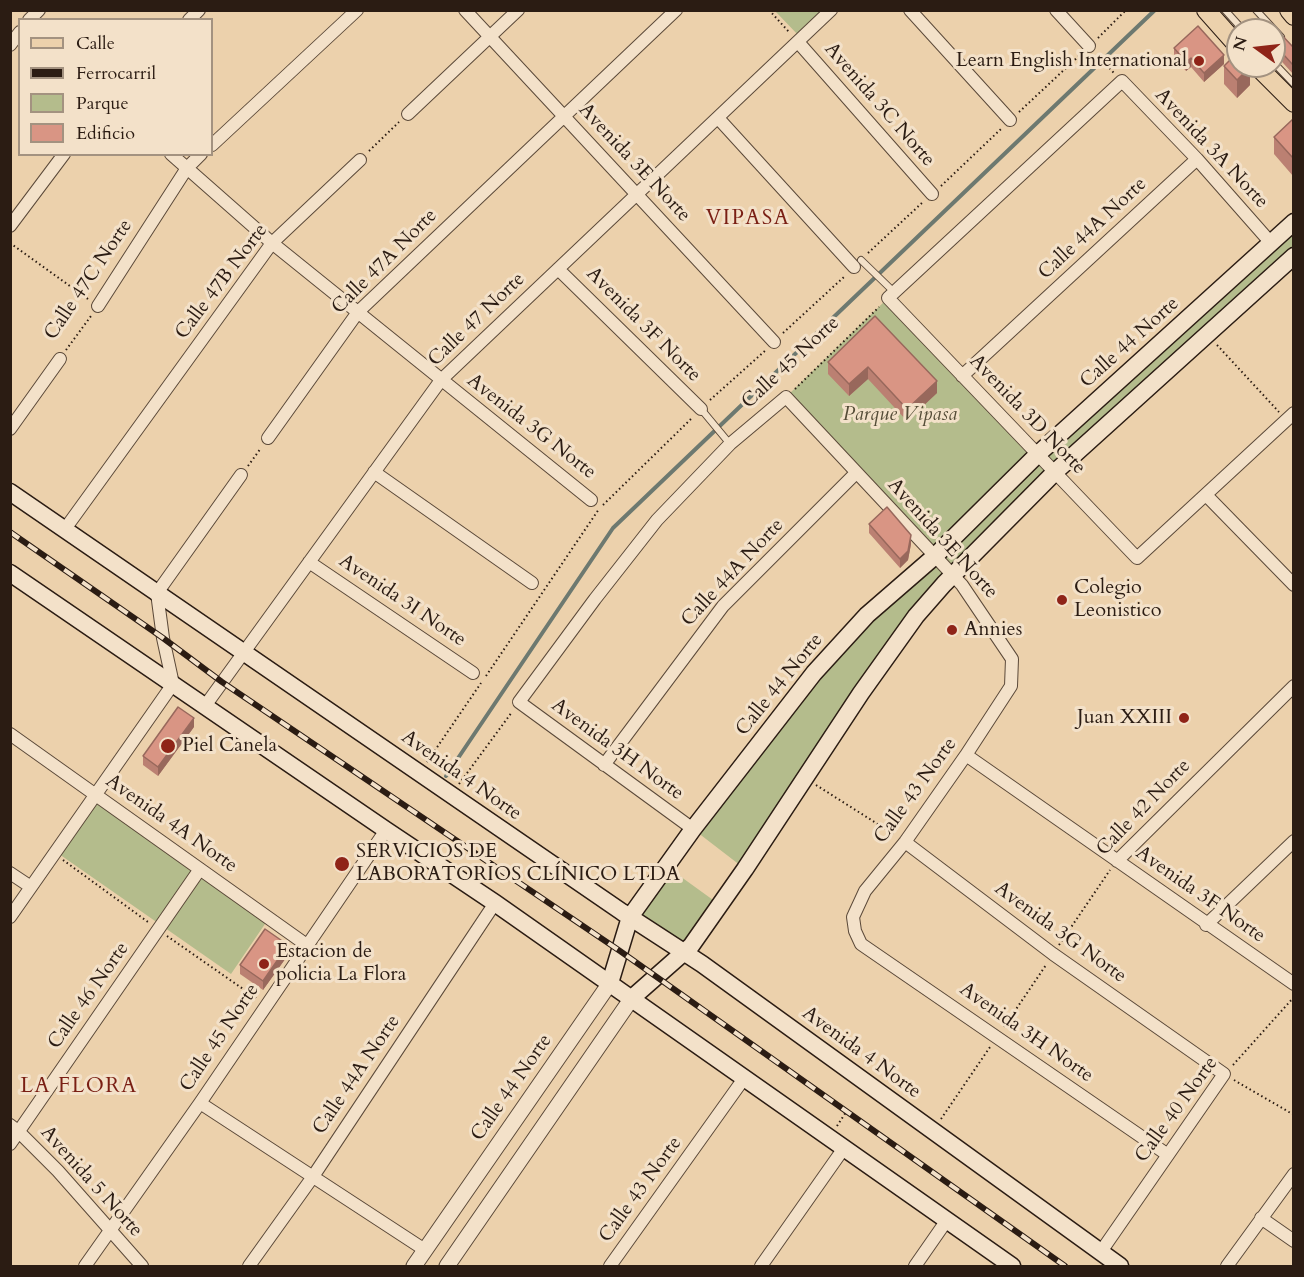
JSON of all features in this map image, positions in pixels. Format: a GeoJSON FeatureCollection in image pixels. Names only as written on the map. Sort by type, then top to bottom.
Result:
{"type":"FeatureCollection","features":[{"type":"Feature","properties":{"kind":"main road"},"geometry":{"type":"LineString","coordinates":[[1206,10],[1226,32]]}},
{"type":"Feature","properties":{"kind":"main road"},"geometry":{"type":"LineString","coordinates":[[1289,10],[1293,16]]}},
{"type":"Feature","properties":{"kind":"main road"},"geometry":{"type":"LineString","coordinates":[[1268,78],[1293,104]]}},
{"type":"Feature","properties":{"kind":"main road","name":"Calle 44 Norte"},"geometry":{"type":"LineString","coordinates":[[610,983],[630,917],[693,829],[814,672],[867,615],[934,555],[1038,454],[1293,222]]}},
{"type":"Feature","properties":{"kind":"main road"},"geometry":{"type":"LineString","coordinates":[[632,998],[691,946],[745,869],[861,693],[916,616],[953,575],[1055,472],[1293,256]]}},
{"type":"Feature","properties":{"kind":"main road","name":"Avenida 4 Norte"},"geometry":{"type":"LineString","coordinates":[[10,492],[630,917],[685,952],[1120,1266]]}},
{"type":"Feature","properties":{"kind":"main road"},"geometry":{"type":"LineString","coordinates":[[10,573],[495,903],[1012,1266]]}},
{"type":"Feature","properties":{"kind":"street"},"geometry":{"type":"LineString","coordinates":[[213,144],[357,10]]}},
{"type":"Feature","properties":{"kind":"street","name":"Avenida 3E Norte"},"geometry":{"type":"LineString","coordinates":[[465,10],[774,342]]}},
{"type":"Feature","properties":{"kind":"street"},"geometry":{"type":"LineString","coordinates":[[408,114],[518,10]]}},
{"type":"Feature","properties":{"kind":"street","name":"Calle 47A Norte"},"geometry":{"type":"LineString","coordinates":[[268,438],[358,312],[676,10]]}},
{"type":"Feature","properties":{"kind":"street","name":"Calle 47 Norte"},"geometry":{"type":"LineString","coordinates":[[205,706],[441,380],[718,118],[795,38],[831,10]]}},
{"type":"Feature","properties":{"kind":"street"},"geometry":{"type":"LineString","coordinates":[[910,10],[1010,120]]}},
{"type":"Feature","properties":{"kind":"street"},"geometry":{"type":"LineString","coordinates":[[1056,10],[1093,51]]}},
{"type":"Feature","properties":{"kind":"street","name":"Avenida 3C Norte"},"geometry":{"type":"LineString","coordinates":[[795,38],[932,194]]}},
{"type":"Feature","properties":{"kind":"street","name":"Avenida 3A Norte"},"geometry":{"type":"LineString","coordinates":[[889,292],[1122,81],[1197,159],[1271,243]]}},
{"type":"Feature","properties":{"kind":"street"},"geometry":{"type":"LineString","coordinates":[[718,118],[858,263]]}},
{"type":"Feature","properties":{"kind":"street"},"geometry":{"type":"LineString","coordinates":[[10,226],[62,156]]}},
{"type":"Feature","properties":{"kind":"street","name":"Avenida 3G Norte"},"geometry":{"type":"LineString","coordinates":[[173,156],[272,243],[595,504]]}},
{"type":"Feature","properties":{"kind":"street","name":"Calle 47C Norte"},"geometry":{"type":"LineString","coordinates":[[98,306],[186,168],[199,156]]}},
{"type":"Feature","properties":{"kind":"street","name":"Calle 44A Norte"},"geometry":{"type":"LineString","coordinates":[[963,376],[1197,159]]}},
{"type":"Feature","properties":{"kind":"street","name":"Calle 47B Norte"},"geometry":{"type":"LineString","coordinates":[[65,529],[272,243],[360,160]]}},
{"type":"Feature","properties":{"kind":"street","name":"Avenida 3F Norte"},"geometry":{"type":"LineString","coordinates":[[558,269],[703,412]]}},
{"type":"Feature","properties":{"kind":"street","name":"Avenida 3D Norte"},"geometry":{"type":"LineString","coordinates":[[889,292],[963,376],[1137,558],[1206,495]]}},
{"type":"Feature","properties":{"kind":"street","name":"Calle 47C Norte"},"geometry":{"type":"LineString","coordinates":[[10,429],[60,359]]}},
{"type":"Feature","properties":{"kind":"street","name":"Avenida 3E Norte"},"geometry":{"type":"LineString","coordinates":[[786,397],[953,575],[984,615],[1012,659]]}},
{"type":"Feature","properties":{"kind":"street","name":"Calle 45 Norte"},"geometry":{"type":"LineString","coordinates":[[519,702],[650,529],[730,444],[786,397]]}},
{"type":"Feature","properties":{"kind":"street"},"geometry":{"type":"LineString","coordinates":[[1291,420],[1206,495],[1293,585]]}},
{"type":"Feature","properties":{"kind":"street"},"geometry":{"type":"LineString","coordinates":[[374,472],[532,583]]}},
{"type":"Feature","properties":{"kind":"street","name":"Calle 44A Norte"},"geometry":{"type":"LineString","coordinates":[[604,765],[723,606],[856,474]]}},
{"type":"Feature","properties":{"kind":"street"},"geometry":{"type":"LineString","coordinates":[[10,917],[173,684],[163,638],[158,593],[241,475]]}},
{"type":"Feature","properties":{"kind":"street","name":"Avenida 3I Norte"},"geometry":{"type":"LineString","coordinates":[[309,562],[473,673]]}},
{"type":"Feature","properties":{"kind":"street","name":"Calle 43 Norte"},"geometry":{"type":"LineString","coordinates":[[861,944],[855,931],[853,917],[865,891],[905,842],[1011,686],[1012,659]]}},
{"type":"Feature","properties":{"kind":"street","name":"Calle 42 Norte"},"geometry":{"type":"LineString","coordinates":[[1117,861],[1293,686]]}},
{"type":"Feature","properties":{"kind":"street","name":"Avenida 3H Norte"},"geometry":{"type":"LineString","coordinates":[[519,702],[693,829]]}},
{"type":"Feature","properties":{"kind":"street","name":"Avenida 4A Norte"},"geometry":{"type":"LineString","coordinates":[[10,734],[308,946]]}},
{"type":"Feature","properties":{"kind":"street","name":"Avenida 3F Norte"},"geometry":{"type":"LineString","coordinates":[[966,755],[1293,984]]}},
{"type":"Feature","properties":{"kind":"street","name":"Calle 45 Norte"},"geometry":{"type":"LineString","coordinates":[[85,1266],[200,1103],[386,830]]}},
{"type":"Feature","properties":{"kind":"street","name":"Avenida 3G Norte"},"geometry":{"type":"LineString","coordinates":[[905,842],[1053,954],[1224,1074]]}},
{"type":"Feature","properties":{"kind":"street"},"geometry":{"type":"LineString","coordinates":[[1206,925],[1293,842]]}},
{"type":"Feature","properties":{"kind":"street","name":"Calle 46 Norte"},"geometry":{"type":"LineString","coordinates":[[10,1144],[15,1128],[200,869]]}},
{"type":"Feature","properties":{"kind":"street"},"geometry":{"type":"LineString","coordinates":[[10,873],[31,887]]}},
{"type":"Feature","properties":{"kind":"street","name":"Calle 44A Norte"},"geometry":{"type":"LineString","coordinates":[[249,1266],[312,1178],[495,903]]}},
{"type":"Feature","properties":{"kind":"street","name":"Avenida 3H Norte"},"geometry":{"type":"LineString","coordinates":[[861,944],[1168,1155]]}},
{"type":"Feature","properties":{"kind":"street","name":"Calle 44 Norte"},"geometry":{"type":"LineString","coordinates":[[414,1266],[610,983]]}},
{"type":"Feature","properties":{"kind":"street"},"geometry":{"type":"LineString","coordinates":[[447,1266],[632,998]]}},
{"type":"Feature","properties":{"kind":"street","name":"Calle 40 Norte"},"geometry":{"type":"LineString","coordinates":[[1100,1253],[1224,1074]]}},
{"type":"Feature","properties":{"kind":"street","name":"Calle 43 Norte"},"geometry":{"type":"LineString","coordinates":[[610,1266],[745,1077]]}},
{"type":"Feature","properties":{"kind":"street"},"geometry":{"type":"LineString","coordinates":[[200,1103],[425,1250]]}},
{"type":"Feature","properties":{"kind":"street","name":"Avenida 5 Norte"},"geometry":{"type":"LineString","coordinates":[[15,1128],[58,1171],[142,1266]]}},
{"type":"Feature","properties":{"kind":"street"},"geometry":{"type":"LineString","coordinates":[[761,1266],[844,1148]]}},
{"type":"Feature","properties":{"kind":"street"},"geometry":{"type":"LineString","coordinates":[[1227,1266],[1293,1174]]}},
{"type":"Feature","properties":{"kind":"street"},"geometry":{"type":"LineString","coordinates":[[1261,1218],[1293,1241]]}},
{"type":"Feature","properties":{"kind":"street"},"geometry":{"type":"LineString","coordinates":[[915,1266],[947,1220]]}},
{"type":"Feature","properties":{"kind":"lane"},"geometry":{"type":"LineString","coordinates":[[858,263],[873,272],[889,292]]}},
{"type":"Feature","properties":{"kind":"lane"},"geometry":{"type":"LineString","coordinates":[[703,412],[730,444]]}},
{"type":"Feature","properties":{"kind":"path"},"geometry":{"type":"LineString","coordinates":[[769,10],[795,38]]}},
{"type":"Feature","properties":{"kind":"path"},"geometry":{"type":"LineString","coordinates":[[1093,51],[1110,70]]}},
{"type":"Feature","properties":{"kind":"path"},"geometry":{"type":"LineString","coordinates":[[360,160],[408,114]]}},
{"type":"Feature","properties":{"kind":"path"},"geometry":{"type":"LineString","coordinates":[[10,243],[98,306]]}},
{"type":"Feature","properties":{"kind":"path","name":"Calle 45 Norte"},"geometry":{"type":"LineString","coordinates":[[786,397],[889,292]]}},
{"type":"Feature","properties":{"kind":"path","name":"Calle 47C Norte"},"geometry":{"type":"LineString","coordinates":[[60,359],[98,306]]}},
{"type":"Feature","properties":{"kind":"path"},"geometry":{"type":"LineString","coordinates":[[1215,343],[1291,420]]}},
{"type":"Feature","properties":{"kind":"path"},"geometry":{"type":"LineString","coordinates":[[241,475],[268,438]]}},
{"type":"Feature","properties":{"kind":"path"},"geometry":{"type":"LineString","coordinates":[[427,762],[595,504]]}},
{"type":"Feature","properties":{"kind":"path"},"geometry":{"type":"LineString","coordinates":[[459,784],[519,702]]}},
{"type":"Feature","properties":{"kind":"path"},"geometry":{"type":"LineString","coordinates":[[805,778],[905,842]]}},
{"type":"Feature","properties":{"kind":"path","name":"Calle 42 Norte"},"geometry":{"type":"LineString","coordinates":[[940,1121],[1117,861]]}},
{"type":"Feature","properties":{"kind":"path","name":"Calle 40 Norte"},"geometry":{"type":"LineString","coordinates":[[1224,1074],[1293,997]]}},
{"type":"Feature","properties":{"kind":"path"},"geometry":{"type":"LineString","coordinates":[[1224,1074],[1293,1115]]}},
{"type":"Feature","properties":{"kind":"green space"},"geometry":{"type":"Polygon","coordinates":[[[775,11],[828,11],[800,37],[775,11]]]}},
{"type":"Feature","properties":{"kind":"green space","name":"Parque Vipasa"},"geometry":{"type":"Polygon","coordinates":[[[1293,222],[1293,256],[962,564],[745,869],[693,829],[814,673],[934,556],[786,397],[888,298],[1038,454],[1293,222]]]}},
{"type":"Feature","properties":{"kind":"green space"},"geometry":{"type":"Polygon","coordinates":[[[96,801],[267,921],[231,974],[59,854],[96,801]]]}},
{"type":"Feature","properties":{"kind":"green space"},"geometry":{"type":"Polygon","coordinates":[[[666,866],[720,905],[691,946],[630,917],[666,866]]]}},
{"type":"Feature","properties":{"kind":"building","name":"Learn English International"},"geometry":{"type":"Polygon","coordinates":[[[1198,26],[1224,55],[1204,73],[1191,58],[1186,62],[1174,48],[1198,26]]]}},
{"type":"Feature","properties":{"kind":"building"},"geometry":{"type":"Polygon","coordinates":[[[1286,40],[1293,47],[1293,65],[1286,57],[1286,40]]]}},
{"type":"Feature","properties":{"kind":"building"},"geometry":{"type":"Polygon","coordinates":[[[1293,119],[1293,158],[1274,137],[1293,119]]]}},
{"type":"Feature","properties":{"kind":"building"},"geometry":{"type":"Polygon","coordinates":[[[875,316],[937,381],[907,409],[868,367],[849,384],[828,362],[875,316]]]}},
{"type":"Feature","properties":{"kind":"building"},"geometry":{"type":"Polygon","coordinates":[[[887,507],[911,535],[908,551],[900,559],[869,524],[887,507]]]}},
{"type":"Feature","properties":{"kind":"building","name":"Piel Canela"},"geometry":{"type":"Polygon","coordinates":[[[178,707],[194,718],[158,767],[143,756],[178,707]]]}},
{"type":"Feature","properties":{"kind":"building","name":"Estacion de policia La Flora"},"geometry":{"type":"Polygon","coordinates":[[[265,929],[288,945],[263,981],[240,965],[265,929]]]}},
{"type":"Feature","properties":{"kind":"waterway"},"geometry":{"type":"LineString","coordinates":[[446,776],[613,528],[1155,10]]}},
{"type":"Feature","properties":{"kind":"railway"},"geometry":{"type":"LineString","coordinates":[[10,532],[163,638],[222,682],[620,951],[1065,1266]]}},
{"type":"Feature","properties":{"kind":"place","name":"Learn English International"},"geometry":{"type":"Point","coordinates":[1199,61]}},
{"type":"Feature","properties":{"kind":"place","name":"Colegio Leonistico"},"geometry":{"type":"Point","coordinates":[1062,600]}},
{"type":"Feature","properties":{"kind":"place","name":"Annies"},"geometry":{"type":"Point","coordinates":[952,630]}},
{"type":"Feature","properties":{"kind":"place","name":"Juan XXIII"},"geometry":{"type":"Point","coordinates":[1184,718]}},
{"type":"Feature","properties":{"kind":"place","name":"Piel Canela"},"geometry":{"type":"Point","coordinates":[168,746]}},
{"type":"Feature","properties":{"kind":"place","name":"SERVICIOS DE LABORATORIOS CLÍNICO LTDA"},"geometry":{"type":"Point","coordinates":[342,864]}},
{"type":"Feature","properties":{"kind":"place","name":"Estacion de policia La Flora"},"geometry":{"type":"Point","coordinates":[264,964]}},
{"type":"Feature","properties":{"kind":"district","name":"VIPASA"},"geometry":{"type":"Point","coordinates":[748,219]}},
{"type":"Feature","properties":{"kind":"district","name":"LA FLORA"},"geometry":{"type":"Point","coordinates":[79,1087]}}]}
